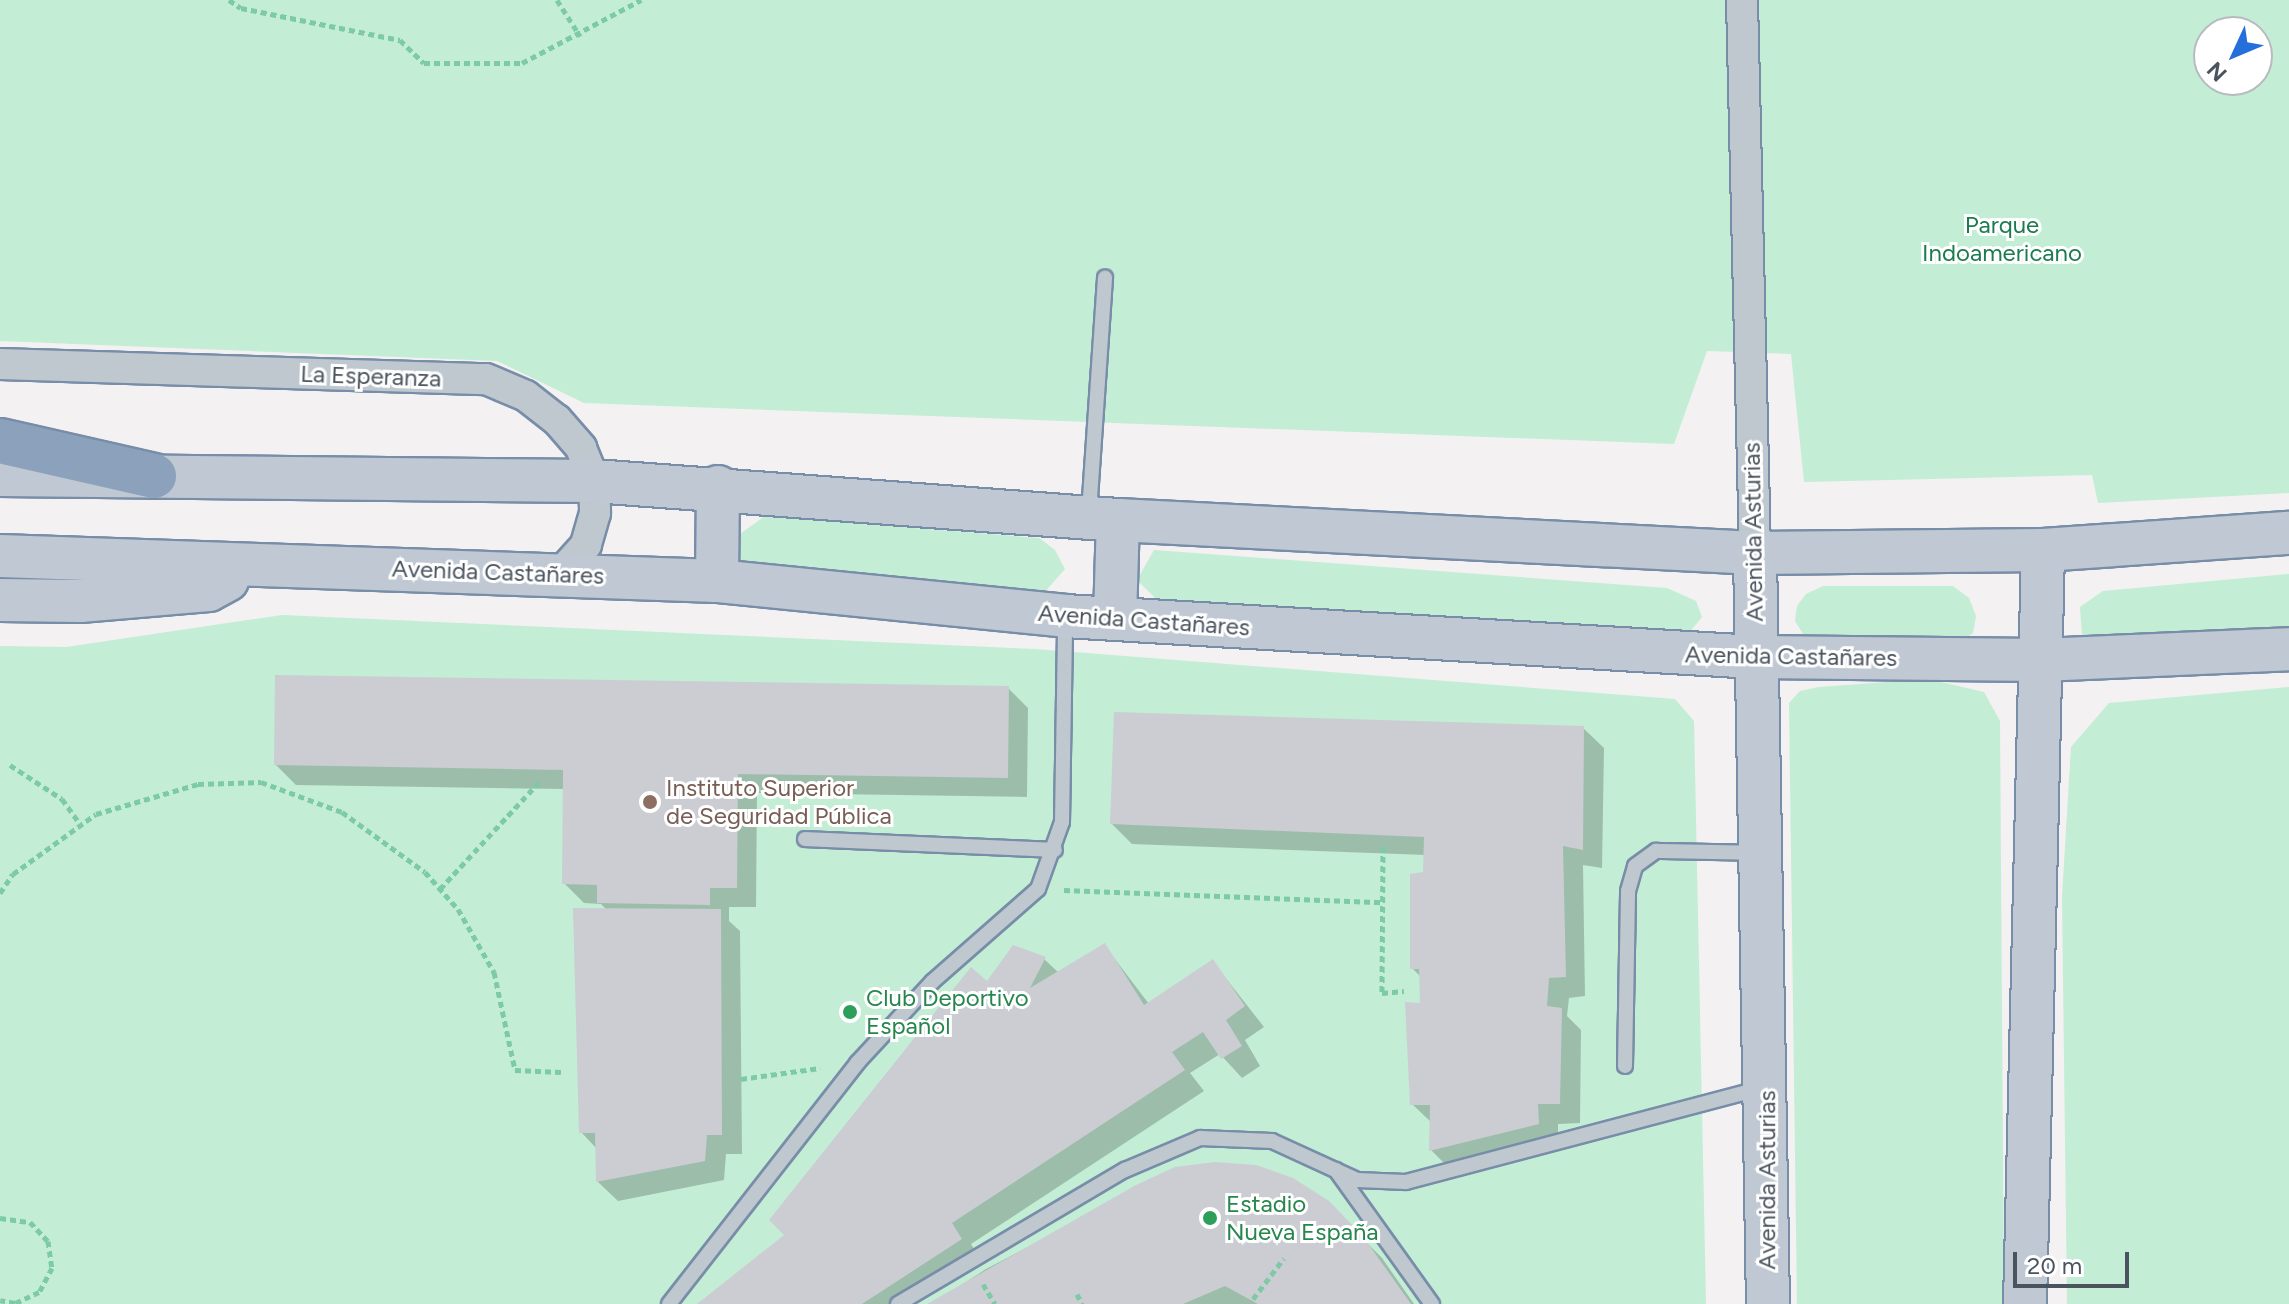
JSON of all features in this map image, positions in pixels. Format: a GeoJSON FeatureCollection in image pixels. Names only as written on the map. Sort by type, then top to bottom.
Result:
{"type":"FeatureCollection","features":[{"type":"Feature","properties":{"kind":"highway"},"geometry":{"type":"LineString","coordinates":[[0,441],[154,476]]}},
{"type":"Feature","properties":{"kind":"main road"},"geometry":{"type":"LineString","coordinates":[[0,475],[594,481],[718,487],[1103,519],[1755,553],[2043,550],[2289,533]]}},
{"type":"Feature","properties":{"kind":"main road"},"geometry":{"type":"LineString","coordinates":[[717,581],[718,487]]}},
{"type":"Feature","properties":{"kind":"main road"},"geometry":{"type":"LineString","coordinates":[[1103,519],[1115,619]]}},
{"type":"Feature","properties":{"kind":"main road"},"geometry":{"type":"LineString","coordinates":[[2025,1304],[2043,550]]}},
{"type":"Feature","properties":{"kind":"main road","name":"Avenida Asturias"},"geometry":{"type":"LineString","coordinates":[[1755,553],[1763,854],[1768,1304]]}},
{"type":"Feature","properties":{"kind":"main road","name":"Avenida Castañares"},"geometry":{"type":"LineString","coordinates":[[0,556],[561,573],[717,581],[1065,616],[1756,657],[2041,660],[2289,649]]}},
{"type":"Feature","properties":{"kind":"main road"},"geometry":{"type":"LineString","coordinates":[[0,600],[80,601],[209,590],[253,566]]}},
{"type":"Feature","properties":{"kind":"street","name":"Avenida Asturias"},"geometry":{"type":"LineString","coordinates":[[1742,0],[1755,553]]}},
{"type":"Feature","properties":{"kind":"street","name":"La Esperanza"},"geometry":{"type":"LineString","coordinates":[[0,364],[486,379],[526,396],[557,420],[581,448],[594,481],[595,513],[586,545],[561,573]]}},
{"type":"Feature","properties":{"kind":"lane"},"geometry":{"type":"LineString","coordinates":[[1103,519],[1105,278]]}},
{"type":"Feature","properties":{"kind":"lane"},"geometry":{"type":"LineString","coordinates":[[669,1304],[857,1063],[932,982],[1038,889],[1055,850],[1062,822],[1065,616]]}},
{"type":"Feature","properties":{"kind":"lane"},"geometry":{"type":"LineString","coordinates":[[805,839],[1055,850]]}},
{"type":"Feature","properties":{"kind":"lane"},"geometry":{"type":"LineString","coordinates":[[1625,1066],[1628,891],[1635,866],[1656,851],[1763,854]]}},
{"type":"Feature","properties":{"kind":"lane"},"geometry":{"type":"LineString","coordinates":[[898,1304],[1125,1170],[1200,1138],[1272,1141],[1357,1180],[1406,1182],[1766,1087]]}},
{"type":"Feature","properties":{"kind":"lane"},"geometry":{"type":"LineString","coordinates":[[1336,1170],[1432,1304]]}},
{"type":"Feature","properties":{"kind":"path"},"geometry":{"type":"LineString","coordinates":[[229,0],[241,8],[400,40],[424,63],[522,63],[580,36],[641,0]]}},
{"type":"Feature","properties":{"kind":"path"},"geometry":{"type":"LineString","coordinates":[[557,0],[580,36]]}},
{"type":"Feature","properties":{"kind":"path"},"geometry":{"type":"LineString","coordinates":[[10,765],[62,799],[81,825]]}},
{"type":"Feature","properties":{"kind":"path"},"geometry":{"type":"LineString","coordinates":[[440,889],[542,779]]}},
{"type":"Feature","properties":{"kind":"path"},"geometry":{"type":"LineString","coordinates":[[0,893],[13,874],[96,814],[198,784],[261,782],[342,812],[425,872],[458,909],[494,972],[515,1070],[561,1072]]}},
{"type":"Feature","properties":{"kind":"path"},"geometry":{"type":"LineString","coordinates":[[1383,846],[1382,993],[1404,991]]}},
{"type":"Feature","properties":{"kind":"path"},"geometry":{"type":"LineString","coordinates":[[1038,889],[1383,902]]}},
{"type":"Feature","properties":{"kind":"path"},"geometry":{"type":"LineString","coordinates":[[741,1079],[857,1063]]}},
{"type":"Feature","properties":{"kind":"path"},"geometry":{"type":"LineString","coordinates":[[0,1218],[30,1222],[48,1241],[52,1268],[39,1292],[15,1303],[0,1300]]}},
{"type":"Feature","properties":{"kind":"path"},"geometry":{"type":"LineString","coordinates":[[1253,1299],[1284,1258]]}},
{"type":"Feature","properties":{"kind":"path"},"geometry":{"type":"LineString","coordinates":[[980,1278],[995,1304]]}},
{"type":"Feature","properties":{"kind":"path"},"geometry":{"type":"LineString","coordinates":[[1077,1294],[1082,1304]]}},
{"type":"Feature","properties":{"kind":"green space","name":"Parque Indoamericano"},"geometry":{"type":"Polygon","coordinates":[[[0,0],[2289,0],[2289,493],[2098,503],[2092,475],[1804,482],[1791,354],[1707,351],[1674,444],[584,403],[497,361],[0,341],[0,0]]]}},
{"type":"Feature","properties":{"kind":"green space"},"geometry":{"type":"Polygon","coordinates":[[[765,516],[1039,538],[1055,550],[1065,569],[1042,595],[765,572],[737,562],[735,549],[740,534],[765,516]]]}},
{"type":"Feature","properties":{"kind":"green space"},"geometry":{"type":"Polygon","coordinates":[[[1154,550],[1667,588],[1696,601],[1702,617],[1684,639],[1163,606],[1137,580],[1154,550]]]}},
{"type":"Feature","properties":{"kind":"green space"},"geometry":{"type":"Polygon","coordinates":[[[2289,574],[2289,632],[2090,646],[2082,635],[2080,607],[2103,591],[2289,574]]]}},
{"type":"Feature","properties":{"kind":"green space"},"geometry":{"type":"Polygon","coordinates":[[[1823,586],[1953,586],[1969,598],[1976,616],[1973,633],[1958,644],[1806,639],[1795,621],[1797,606],[1806,594],[1823,586]]]}},
{"type":"Feature","properties":{"kind":"green space","name":"Club Deportivo Español"},"geometry":{"type":"Polygon","coordinates":[[[282,615],[1035,649],[1675,699],[1694,721],[1706,1304],[0,1304],[0,646],[66,647],[282,615]]]}},
{"type":"Feature","properties":{"kind":"green space"},"geometry":{"type":"Polygon","coordinates":[[[1928,679],[1984,692],[2000,721],[2004,1304],[1797,1304],[1789,703],[1800,691],[1819,687],[1928,679]]]}},
{"type":"Feature","properties":{"kind":"green space"},"geometry":{"type":"Polygon","coordinates":[[[2289,687],[2289,1304],[2067,1304],[2062,897],[2071,747],[2109,703],[2289,687]]]}},
{"type":"Feature","properties":{"kind":"building","name":"Instituto Superior de Seguridad Pública"},"geometry":{"type":"Polygon","coordinates":[[[275,675],[1009,686],[1008,778],[738,774],[737,888],[710,888],[710,905],[597,903],[597,885],[562,884],[563,770],[274,765],[275,675]]]}},
{"type":"Feature","properties":{"kind":"building"},"geometry":{"type":"Polygon","coordinates":[[[1114,712],[1584,726],[1583,850],[1563,846],[1566,977],[1549,978],[1547,1006],[1562,1008],[1560,1104],[1538,1104],[1539,1124],[1429,1151],[1430,1105],[1410,1105],[1405,1002],[1420,1003],[1419,969],[1410,969],[1410,874],[1423,872],[1424,837],[1110,824],[1114,712]]]}},
{"type":"Feature","properties":{"kind":"building"},"geometry":{"type":"Polygon","coordinates":[[[573,908],[721,909],[722,1135],[707,1135],[705,1161],[596,1182],[595,1133],[579,1133],[573,908]]]}},
{"type":"Feature","properties":{"kind":"building"},"geometry":{"type":"Polygon","coordinates":[[[1105,943],[1144,1005],[1213,959],[1245,1006],[1226,1020],[1242,1046],[1221,1059],[1203,1032],[1172,1052],[1185,1070],[952,1223],[962,1239],[862,1304],[697,1304],[784,1235],[769,1220],[971,967],[987,981],[1013,945],[1046,957],[1030,988],[1105,943]]]}},
{"type":"Feature","properties":{"kind":"building","name":"Estadio Nueva España"},"geometry":{"type":"Polygon","coordinates":[[[1215,1162],[1256,1165],[1293,1178],[1329,1201],[1362,1235],[1411,1304],[1258,1304],[1225,1286],[1183,1304],[927,1304],[1136,1185],[1175,1167],[1215,1162]]]}},
{"type":"Feature","properties":{"kind":"place","name":"Instituto Superior de Seguridad Pública"},"geometry":{"type":"Point","coordinates":[650,802]}},
{"type":"Feature","properties":{"kind":"place","name":"Club Deportivo Español"},"geometry":{"type":"Point","coordinates":[850,1012]}},
{"type":"Feature","properties":{"kind":"place","name":"Estadio Nueva España"},"geometry":{"type":"Point","coordinates":[1210,1218]}}]}
